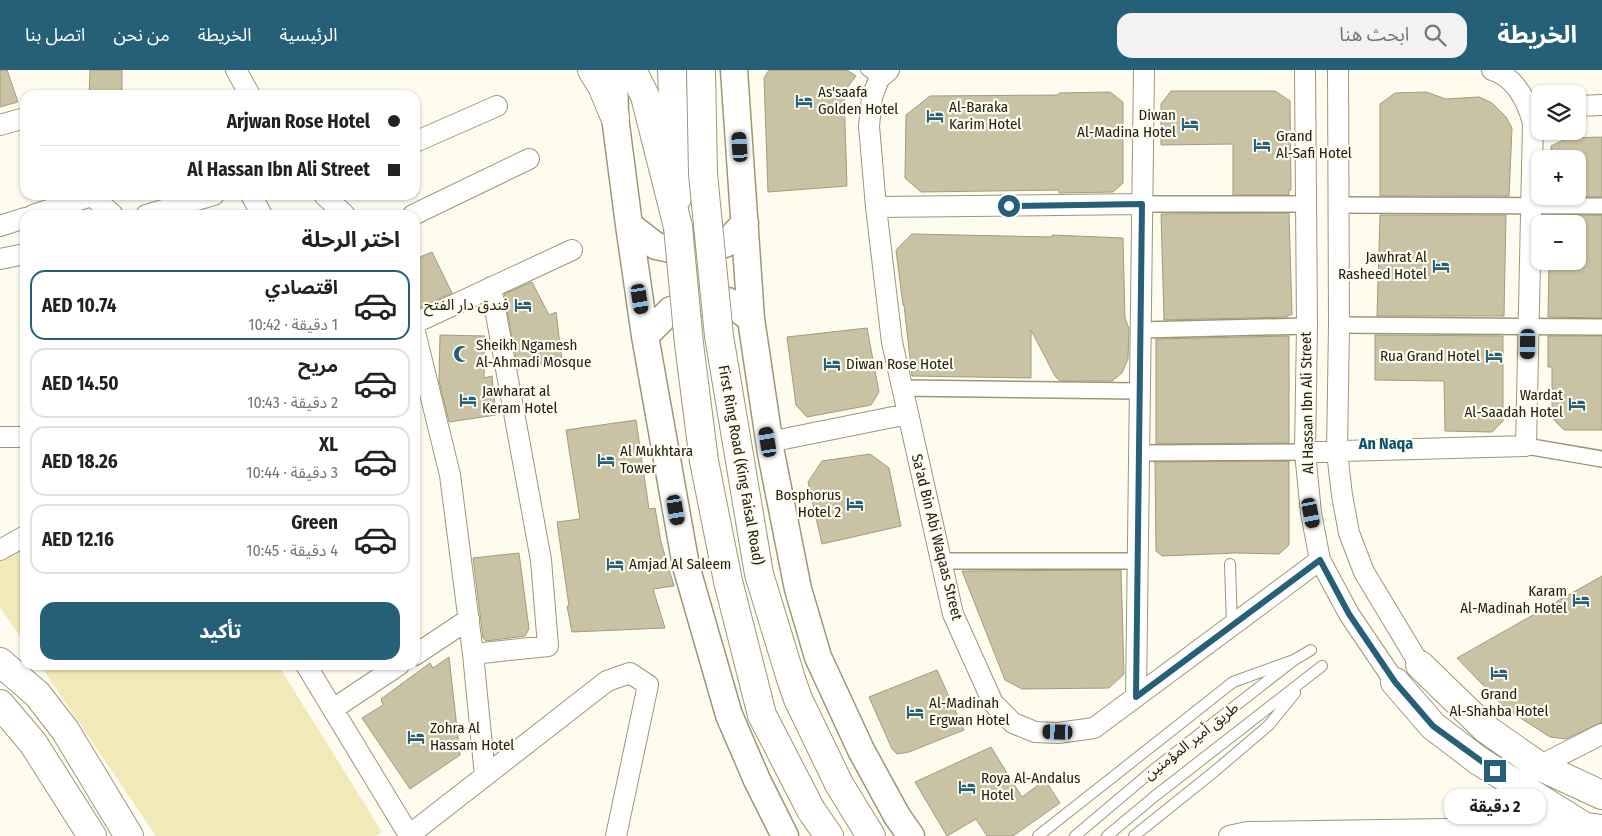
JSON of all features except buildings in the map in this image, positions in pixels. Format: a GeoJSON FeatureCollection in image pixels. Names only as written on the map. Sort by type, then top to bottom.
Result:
{"type":"FeatureCollection","features":[{"type":"Feature","properties":{"kind":"main road"},"geometry":{"type":"LineString","coordinates":[[592,70],[602,86],[615,117]]}},
{"type":"Feature","properties":{"kind":"main road"},"geometry":{"type":"LineString","coordinates":[[632,70],[645,96],[678,227]]}},
{"type":"Feature","properties":{"kind":"main road","name":"First Ring Road (King Faisal Road)"},"geometry":{"type":"LineString","coordinates":[[672,70],[678,227],[689,344],[704,461],[728,582],[762,715],[812,810],[829,836]]}},
{"type":"Feature","properties":{"kind":"main road","name":"First Ring Road (King Faisal Road)"},"geometry":{"type":"LineString","coordinates":[[701,70],[703,174],[719,336],[759,574],[798,699],[839,784],[871,836]]}},
{"type":"Feature","properties":{"kind":"main road"},"geometry":{"type":"LineString","coordinates":[[1,662],[37,694],[65,730],[129,836]]}},
{"type":"Feature","properties":{"kind":"main road","name":"Al Hassan Ibn Ali Street"},"geometry":{"type":"LineString","coordinates":[[1420,665],[1486,729],[1539,766],[1602,795]]}},
{"type":"Feature","properties":{"kind":"main road","name":"Al Hassan Ibn Ali Street"},"geometry":{"type":"LineString","coordinates":[[1395,682],[1433,726],[1479,761],[1591,831]]}},
{"type":"Feature","properties":{"kind":"main road"},"geometry":{"type":"LineString","coordinates":[[0,704],[33,743],[92,836]]}},
{"type":"Feature","properties":{"kind":"street"},"geometry":{"type":"LineString","coordinates":[[236,70],[247,90]]}},
{"type":"Feature","properties":{"kind":"street"},"geometry":{"type":"LineString","coordinates":[[614,70],[615,117],[645,336],[686,566],[729,714],[757,780],[785,836]]}},
{"type":"Feature","properties":{"kind":"street"},"geometry":{"type":"LineString","coordinates":[[734,70],[751,319],[768,442],[798,588],[818,657],[861,750],[911,836]]}},
{"type":"Feature","properties":{"kind":"street"},"geometry":{"type":"LineString","coordinates":[[1136,697],[1144,70]]}},
{"type":"Feature","properties":{"kind":"street","name":"Al Hassan Ibn Ali Street"},"geometry":{"type":"LineString","coordinates":[[1305,70],[1305,452],[1311,513],[1320,560],[1349,614],[1395,682]]}},
{"type":"Feature","properties":{"kind":"street","name":"Al Hassan Ibn Ali Street"},"geometry":{"type":"LineString","coordinates":[[1338,70],[1339,325],[1337,452],[1349,533],[1364,572],[1420,665]]}},
{"type":"Feature","properties":{"kind":"street"},"geometry":{"type":"LineString","coordinates":[[1492,70],[1500,72],[1531,103]]}},
{"type":"Feature","properties":{"kind":"street","name":"Sa'ad Bin Abi Waqaas Street"},"geometry":{"type":"LineString","coordinates":[[878,73],[872,97],[869,126],[876,207],[892,342],[953,614],[993,703],[1013,723],[1035,732],[1058,732],[1094,728],[1320,560]]}},
{"type":"Feature","properties":{"kind":"street"},"geometry":{"type":"LineString","coordinates":[[420,140],[497,106]]}},
{"type":"Feature","properties":{"kind":"street"},"geometry":{"type":"LineString","coordinates":[[1586,106],[1602,106]]}},
{"type":"Feature","properties":{"kind":"street"},"geometry":{"type":"LineString","coordinates":[[0,125],[20,119]]}},
{"type":"Feature","properties":{"kind":"street"},"geometry":{"type":"LineString","coordinates":[[420,212],[529,159]]}},
{"type":"Feature","properties":{"kind":"street"},"geometry":{"type":"LineString","coordinates":[[50,210],[79,200]]}},
{"type":"Feature","properties":{"kind":"street"},"geometry":{"type":"LineString","coordinates":[[96,200],[107,210]]}},
{"type":"Feature","properties":{"kind":"street"},"geometry":{"type":"LineString","coordinates":[[329,200],[340,210]]}},
{"type":"Feature","properties":{"kind":"street"},"geometry":{"type":"LineString","coordinates":[[170,210],[204,203]]}},
{"type":"Feature","properties":{"kind":"street"},"geometry":{"type":"LineString","coordinates":[[876,207],[1306,204]]}},
{"type":"Feature","properties":{"kind":"street"},"geometry":{"type":"LineString","coordinates":[[1339,205],[1602,206]]}},
{"type":"Feature","properties":{"kind":"street"},"geometry":{"type":"LineString","coordinates":[[1526,446],[1531,205]]}},
{"type":"Feature","properties":{"kind":"street"},"geometry":{"type":"LineString","coordinates":[[0,226],[20,220]]}},
{"type":"Feature","properties":{"kind":"street"},"geometry":{"type":"LineString","coordinates":[[629,225],[656,246],[691,253],[725,244],[745,223]]}},
{"type":"Feature","properties":{"kind":"street"},"geometry":{"type":"LineString","coordinates":[[420,321],[572,250]]}},
{"type":"Feature","properties":{"kind":"street"},"geometry":{"type":"LineString","coordinates":[[0,259],[20,255]]}},
{"type":"Feature","properties":{"kind":"street"},"geometry":{"type":"LineString","coordinates":[[474,654],[548,646],[541,560],[491,287]]}},
{"type":"Feature","properties":{"kind":"street"},"geometry":{"type":"LineString","coordinates":[[645,336],[671,310],[697,302],[728,301],[751,319]]}},
{"type":"Feature","properties":{"kind":"street"},"geometry":{"type":"LineString","coordinates":[[1339,325],[1602,327]]}},
{"type":"Feature","properties":{"kind":"street"},"geometry":{"type":"LineString","coordinates":[[1140,330],[1306,326]]}},
{"type":"Feature","properties":{"kind":"street"},"geometry":{"type":"LineString","coordinates":[[420,380],[422,399],[450,475],[474,654],[485,776]]}},
{"type":"Feature","properties":{"kind":"street"},"geometry":{"type":"LineString","coordinates":[[902,388],[1140,391]]}},
{"type":"Feature","properties":{"kind":"street","name":"First Ring Road (King Faisal Road)"},"geometry":{"type":"LineString","coordinates":[[768,442],[908,414]]}},
{"type":"Feature","properties":{"kind":"street"},"geometry":{"type":"LineString","coordinates":[[0,437],[20,437]]}},
{"type":"Feature","properties":{"kind":"street"},"geometry":{"type":"LineString","coordinates":[[1139,453],[1337,452],[1526,446],[1602,459]]}},
{"type":"Feature","properties":{"kind":"street"},"geometry":{"type":"LineString","coordinates":[[0,550],[20,539]]}},
{"type":"Feature","properties":{"kind":"street"},"geometry":{"type":"LineString","coordinates":[[940,561],[1137,561]]}},
{"type":"Feature","properties":{"kind":"street"},"geometry":{"type":"LineString","coordinates":[[420,652],[469,619]]}},
{"type":"Feature","properties":{"kind":"street"},"geometry":{"type":"LineString","coordinates":[[309,670],[408,836],[607,681],[630,674],[648,685],[616,836]]}},
{"type":"Feature","properties":{"kind":"street"},"geometry":{"type":"LineString","coordinates":[[333,709],[392,670]]}},
{"type":"Feature","properties":{"kind":"street"},"geometry":{"type":"LineString","coordinates":[[1539,766],[1602,734]]}},
{"type":"Feature","properties":{"kind":"street"},"geometry":{"type":"LineString","coordinates":[[1229,836],[1247,832],[1591,831]]}},
{"type":"Feature","properties":{"kind":"lane"},"geometry":{"type":"LineString","coordinates":[[1230,564],[1232,625]]}},
{"type":"Feature","properties":{"kind":"lane","name":"طريق أمير المؤمنين"},"geometry":{"type":"LineString","coordinates":[[1075,836],[1152,771],[1294,660],[1311,650]]}},
{"type":"Feature","properties":{"kind":"lane"},"geometry":{"type":"LineString","coordinates":[[1038,836],[1233,682],[1294,660]]}},
{"type":"Feature","properties":{"kind":"lane"},"geometry":{"type":"LineString","coordinates":[[1107,836],[1322,666]]}},
{"type":"Feature","properties":{"kind":"lane"},"geometry":{"type":"LineString","coordinates":[[1134,836],[1269,725],[1308,678]]}},
{"type":"Feature","properties":{"kind":"shaded area"},"geometry":{"type":"Polygon","coordinates":[[[20,549],[20,637],[0,607],[0,560],[20,549]]]}},
{"type":"Feature","properties":{"kind":"shaded area"},"geometry":{"type":"Polygon","coordinates":[[[43,670],[281,670],[382,832],[376,836],[156,836],[43,670]]]}},
{"type":"Feature","properties":{"kind":"place","name":"As'saafa Golden Hotel"},"geometry":{"type":"Point","coordinates":[804,101]}},
{"type":"Feature","properties":{"kind":"place","name":"Al-Baraka Karim Hotel"},"geometry":{"type":"Point","coordinates":[935,116]}},
{"type":"Feature","properties":{"kind":"place","name":"Diwan Al-Madina Hotel"},"geometry":{"type":"Point","coordinates":[1190,124]}},
{"type":"Feature","properties":{"kind":"place","name":"Grand Al-Safi Hotel"},"geometry":{"type":"Point","coordinates":[1262,145]}},
{"type":"Feature","properties":{"kind":"place","name":"Jawhrat Al Rasheed Hotel"},"geometry":{"type":"Point","coordinates":[1441,266]}},
{"type":"Feature","properties":{"kind":"place","name":"فندق دار الفتح"},"geometry":{"type":"Point","coordinates":[523,305]}},
{"type":"Feature","properties":{"kind":"place","name":"Sheikh Ngamesh Al-Ahmadi Mosque"},"geometry":{"type":"Point","coordinates":[462,354]}},
{"type":"Feature","properties":{"kind":"place","name":"Rua Grand Hotel"},"geometry":{"type":"Point","coordinates":[1494,356]}},
{"type":"Feature","properties":{"kind":"place","name":"Diwan Rose Hotel"},"geometry":{"type":"Point","coordinates":[832,364]}},
{"type":"Feature","properties":{"kind":"place","name":"Jawharat al Keram Hotel"},"geometry":{"type":"Point","coordinates":[468,400]}},
{"type":"Feature","properties":{"kind":"place","name":"Wardat Al-Saadah Hotel"},"geometry":{"type":"Point","coordinates":[1577,404]}},
{"type":"Feature","properties":{"kind":"place","name":"Al Mukhtara Tower"},"geometry":{"type":"Point","coordinates":[606,460]}},
{"type":"Feature","properties":{"kind":"place","name":"Bosphorus Hotel 2"},"geometry":{"type":"Point","coordinates":[855,504]}},
{"type":"Feature","properties":{"kind":"place","name":"Amjad Al Saleem"},"geometry":{"type":"Point","coordinates":[615,564]}},
{"type":"Feature","properties":{"kind":"place","name":"Karam Al-Madinah Hotel"},"geometry":{"type":"Point","coordinates":[1581,600]}},
{"type":"Feature","properties":{"kind":"place","name":"Grand Al-Shahba Hotel"},"geometry":{"type":"Point","coordinates":[1499,673]}},
{"type":"Feature","properties":{"kind":"place","name":"Al-Madinah Ergwan Hotel"},"geometry":{"type":"Point","coordinates":[915,712]}},
{"type":"Feature","properties":{"kind":"place","name":"Zohra Al Hassam Hotel"},"geometry":{"type":"Point","coordinates":[416,737]}},
{"type":"Feature","properties":{"kind":"place","name":"Roya Al-Andalus Hotel"},"geometry":{"type":"Point","coordinates":[967,787]}},
{"type":"Feature","properties":{"kind":"district","name":"An Naqa"},"geometry":{"type":"Point","coordinates":[1386,443]}},
{"type":"Feature","properties":{"kind":"route"},"geometry":{"type":"LineString","coordinates":[[1009,206],[1142,204],[1136,697],[1320,560],[1349,614],[1395,682],[1433,726],[1495,771]]}}]}
